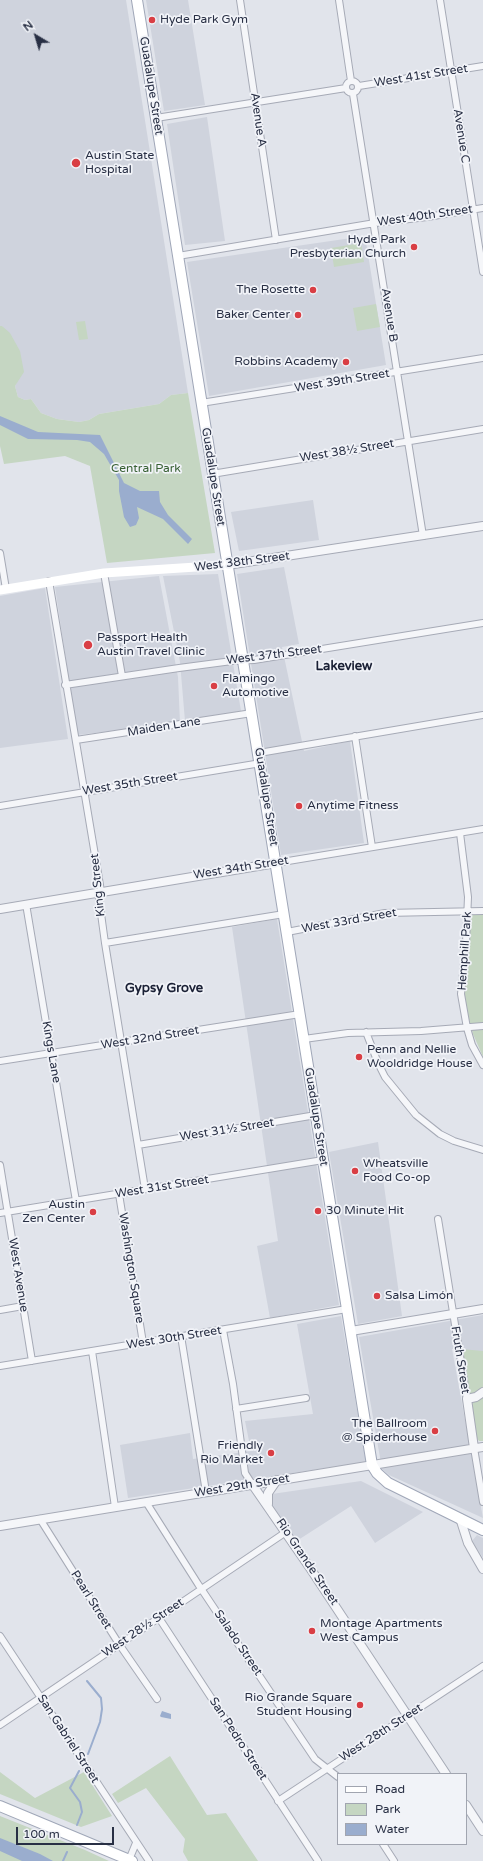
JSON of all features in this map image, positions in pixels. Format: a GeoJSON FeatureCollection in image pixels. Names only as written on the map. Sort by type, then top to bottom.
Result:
{"type":"FeatureCollection","features":[{"type":"Feature","properties":{"kind":"main road","name":"Guadalupe Street"},"geometry":{"type":"LineString","coordinates":[[137,0],[242,660],[260,758],[372,1465]]}},
{"type":"Feature","properties":{"kind":"main road","name":"West 38th Street"},"geometry":{"type":"LineString","coordinates":[[3,589],[104,573],[227,565]]}},
{"type":"Feature","properties":{"kind":"main road"},"geometry":{"type":"LineString","coordinates":[[372,1465],[388,1483],[483,1530]]}},
{"type":"Feature","properties":{"kind":"main road"},"geometry":{"type":"LineString","coordinates":[[0,1806],[130,1860]]}},
{"type":"Feature","properties":{"kind":"street","name":"Avenue A"},"geometry":{"type":"LineString","coordinates":[[240,0],[276,240]]}},
{"type":"Feature","properties":{"kind":"street"},"geometry":{"type":"LineString","coordinates":[[339,0],[351,81]]}},
{"type":"Feature","properties":{"kind":"street","name":"Avenue C"},"geometry":{"type":"LineString","coordinates":[[440,0],[483,272]]}},
{"type":"Feature","properties":{"kind":"street","name":"West 41st Street"},"geometry":{"type":"LineString","coordinates":[[359,86],[483,66]]}},
{"type":"Feature","properties":{"kind":"street"},"geometry":{"type":"LineString","coordinates":[[346,88],[347,84],[351,81]]}},
{"type":"Feature","properties":{"kind":"street"},"geometry":{"type":"LineString","coordinates":[[346,88],[348,92],[353,94],[358,90],[359,86],[357,83],[351,81]]}},
{"type":"Feature","properties":{"kind":"street"},"geometry":{"type":"LineString","coordinates":[[156,118],[346,88]]}},
{"type":"Feature","properties":{"kind":"street","name":"Avenue B"},"geometry":{"type":"LineString","coordinates":[[353,94],[375,223],[423,536]]}},
{"type":"Feature","properties":{"kind":"street","name":"West 40th Street"},"geometry":{"type":"LineString","coordinates":[[178,256],[375,223],[483,208]]}},
{"type":"Feature","properties":{"kind":"street","name":"West 39th Street"},"geometry":{"type":"LineString","coordinates":[[201,403],[483,358]]}},
{"type":"Feature","properties":{"kind":"street","name":"West 38½ Street"},"geometry":{"type":"LineString","coordinates":[[212,474],[483,429]]}},
{"type":"Feature","properties":{"kind":"street","name":"West 38th Street"},"geometry":{"type":"LineString","coordinates":[[227,565],[483,526]]}},
{"type":"Feature","properties":{"kind":"street"},"geometry":{"type":"LineString","coordinates":[[0,553],[3,589]]}},
{"type":"Feature","properties":{"kind":"street"},"geometry":{"type":"LineString","coordinates":[[104,573],[122,676]]}},
{"type":"Feature","properties":{"kind":"street","name":"King Street"},"geometry":{"type":"LineString","coordinates":[[49,581],[101,892],[99,899],[105,943],[145,1190]]}},
{"type":"Feature","properties":{"kind":"street","name":"West 37th Street"},"geometry":{"type":"LineString","coordinates":[[66,685],[242,660],[254,660],[483,623]]}},
{"type":"Feature","properties":{"kind":"street","name":"Maiden Lane"},"geometry":{"type":"LineString","coordinates":[[76,740],[252,713]]}},
{"type":"Feature","properties":{"kind":"street","name":"West 35th Street"},"geometry":{"type":"LineString","coordinates":[[0,806],[260,758],[354,736],[483,715]]}},
{"type":"Feature","properties":{"kind":"street"},"geometry":{"type":"LineString","coordinates":[[354,736],[372,847]]}},
{"type":"Feature","properties":{"kind":"street","name":"West 34th Street"},"geometry":{"type":"LineString","coordinates":[[0,909],[483,829]]}},
{"type":"Feature","properties":{"kind":"street","name":"Hemphill Park"},"geometry":{"type":"LineString","coordinates":[[460,833],[467,882],[468,912],[461,984],[467,1028],[472,1044],[483,1065]]}},
{"type":"Feature","properties":{"kind":"street","name":"Kings Lane"},"geometry":{"type":"LineString","coordinates":[[26,904],[76,1201]]}},
{"type":"Feature","properties":{"kind":"street","name":"West 33rd Street"},"geometry":{"type":"LineString","coordinates":[[287,932],[385,913],[482,912]]}},
{"type":"Feature","properties":{"kind":"street"},"geometry":{"type":"LineString","coordinates":[[105,943],[284,914]]}},
{"type":"Feature","properties":{"kind":"street","name":"West 32nd Street"},"geometry":{"type":"LineString","coordinates":[[0,1061],[300,1014]]}},
{"type":"Feature","properties":{"kind":"street"},"geometry":{"type":"LineString","coordinates":[[304,1039],[366,1032],[421,1032],[483,1026]]}},
{"type":"Feature","properties":{"kind":"street"},"geometry":{"type":"LineString","coordinates":[[366,1032],[371,1048],[385,1078],[412,1111],[440,1134],[454,1141],[483,1150]]}},
{"type":"Feature","properties":{"kind":"street","name":"West 31½ Street"},"geometry":{"type":"LineString","coordinates":[[138,1145],[316,1115]]}},
{"type":"Feature","properties":{"kind":"street","name":"West 31st Street"},"geometry":{"type":"LineString","coordinates":[[0,1213],[323,1160]]}},
{"type":"Feature","properties":{"kind":"street","name":"West Avenue"},"geometry":{"type":"LineString","coordinates":[[0,1165],[32,1361]]}},
{"type":"Feature","properties":{"kind":"street","name":"Washington Square"},"geometry":{"type":"LineString","coordinates":[[119,1194],[143,1343]]}},
{"type":"Feature","properties":{"kind":"street","name":"Fruth Street"},"geometry":{"type":"LineString","coordinates":[[438,1219],[467,1399],[479,1447],[483,1502]]}},
{"type":"Feature","properties":{"kind":"street"},"geometry":{"type":"LineString","coordinates":[[0,1310],[23,1306]]}},
{"type":"Feature","properties":{"kind":"street","name":"West 30th Street"},"geometry":{"type":"LineString","coordinates":[[0,1366],[347,1309]]}},
{"type":"Feature","properties":{"kind":"street"},"geometry":{"type":"LineString","coordinates":[[351,1331],[483,1309]]}},
{"type":"Feature","properties":{"kind":"street","name":"Rio Grande Street"},"geometry":{"type":"LineString","coordinates":[[223,1330],[245,1473],[268,1504],[445,1773]]}},
{"type":"Feature","properties":{"kind":"street"},"geometry":{"type":"LineString","coordinates":[[181,1336],[206,1492]]}},
{"type":"Feature","properties":{"kind":"street"},"geometry":{"type":"LineString","coordinates":[[92,1351],[115,1507]]}},
{"type":"Feature","properties":{"kind":"street"},"geometry":{"type":"LineString","coordinates":[[467,1399],[476,1397],[483,1392]]}},
{"type":"Feature","properties":{"kind":"street"},"geometry":{"type":"LineString","coordinates":[[236,1409],[306,1398]]}},
{"type":"Feature","properties":{"kind":"street","name":"West 29th Street"},"geometry":{"type":"LineString","coordinates":[[0,1526],[479,1447]]}},
{"type":"Feature","properties":{"kind":"street"},"geometry":{"type":"LineString","coordinates":[[268,1504],[268,1493],[277,1480]]}},
{"type":"Feature","properties":{"kind":"street","name":"Salado Street"},"geometry":{"type":"LineString","coordinates":[[146,1502],[201,1590],[315,1759],[337,1776]]}},
{"type":"Feature","properties":{"kind":"street"},"geometry":{"type":"LineString","coordinates":[[460,1518],[468,1542],[483,1569]]}},
{"type":"Feature","properties":{"kind":"street","name":"Pearl Street"},"geometry":{"type":"LineString","coordinates":[[40,1519],[119,1644],[157,1699]]}},
{"type":"Feature","properties":{"kind":"street","name":"West 28½ Street"},"geometry":{"type":"LineString","coordinates":[[0,1725],[286,1532]]}},
{"type":"Feature","properties":{"kind":"street","name":"San Pedro Street"},"geometry":{"type":"LineString","coordinates":[[159,1618],[318,1861]]}},
{"type":"Feature","properties":{"kind":"street","name":"San Gabriel Street"},"geometry":{"type":"LineString","coordinates":[[0,1636],[149,1861]]}},
{"type":"Feature","properties":{"kind":"street","name":"West 28th Street"},"geometry":{"type":"LineString","coordinates":[[278,1801],[483,1666]]}},
{"type":"Feature","properties":{"kind":"street"},"geometry":{"type":"LineString","coordinates":[[467,1807],[483,1831]]}},
{"type":"Feature","properties":{"kind":"street"},"geometry":{"type":"LineString","coordinates":[[130,1860],[136,1843]]}},
{"type":"Feature","properties":{"kind":"street"},"geometry":{"type":"LineString","coordinates":[[384,1845],[394,1861]]}},
{"type":"Feature","properties":{"kind":"shaded area","name":"Austin State Hospital"},"geometry":{"type":"Polygon","coordinates":[[[0,0],[126,0],[188,393],[171,395],[159,404],[99,414],[89,420],[79,422],[57,419],[41,413],[31,399],[25,400],[18,397],[15,386],[17,381],[2,326],[0,326],[0,0]]]}},
{"type":"Feature","properties":{"kind":"shaded area"},"geometry":{"type":"Polygon","coordinates":[[[146,0],[188,0],[205,105],[164,111],[146,0]]]}},
{"type":"Feature","properties":{"kind":"shaded area"},"geometry":{"type":"Polygon","coordinates":[[[207,117],[225,241],[185,245],[167,124],[207,117]]]}},
{"type":"Feature","properties":{"kind":"shaded area"},"geometry":{"type":"Polygon","coordinates":[[[365,236],[386,365],[209,396],[187,262],[365,236]]]}},
{"type":"Feature","properties":{"kind":"shaded area"},"geometry":{"type":"Polygon","coordinates":[[[313,500],[319,540],[239,551],[231,512],[313,500]]]}},
{"type":"Feature","properties":{"kind":"shaded area"},"geometry":{"type":"Polygon","coordinates":[[[284,567],[299,644],[282,647],[304,751],[350,741],[364,843],[281,855],[237,574],[284,567]]]}},
{"type":"Feature","properties":{"kind":"shaded area"},"geometry":{"type":"Polygon","coordinates":[[[218,574],[241,711],[185,721],[180,662],[163,576],[218,574]]]}},
{"type":"Feature","properties":{"kind":"shaded area"},"geometry":{"type":"Polygon","coordinates":[[[159,576],[178,677],[180,723],[77,735],[55,587],[159,576]]]}},
{"type":"Feature","properties":{"kind":"shaded area"},"geometry":{"type":"Polygon","coordinates":[[[45,588],[68,739],[0,748],[0,596],[45,588]]]}},
{"type":"Feature","properties":{"kind":"shaded area"},"geometry":{"type":"Polygon","coordinates":[[[277,919],[339,1305],[270,1318],[257,1246],[278,1241],[232,927],[277,919]]]}},
{"type":"Feature","properties":{"kind":"shaded area"},"geometry":{"type":"Polygon","coordinates":[[[378,1142],[402,1316],[358,1324],[329,1152],[378,1142]]]}},
{"type":"Feature","properties":{"kind":"shaded area"},"geometry":{"type":"Polygon","coordinates":[[[483,1315],[483,1352],[452,1349],[483,1518],[389,1475],[382,1469],[359,1337],[483,1315]]]}},
{"type":"Feature","properties":{"kind":"shaded area"},"geometry":{"type":"Polygon","coordinates":[[[341,1316],[366,1462],[128,1498],[120,1445],[190,1433],[193,1459],[251,1451],[245,1421],[313,1414],[297,1324],[341,1316]]]}},
{"type":"Feature","properties":{"kind":"shaded area"},"geometry":{"type":"Polygon","coordinates":[[[361,1481],[423,1512],[375,1543],[351,1506],[295,1542],[265,1495],[361,1481]]]}},
{"type":"Feature","properties":{"kind":"shaded area"},"geometry":{"type":"Polygon","coordinates":[[[477,1535],[483,1538],[483,1558],[472,1541],[477,1535]]]}},
{"type":"Feature","properties":{"kind":"green space"},"geometry":{"type":"Polygon","coordinates":[[[361,243],[364,262],[334,267],[331,248],[361,243]]]}},
{"type":"Feature","properties":{"kind":"green space"},"geometry":{"type":"Polygon","coordinates":[[[376,304],[380,327],[357,331],[353,308],[376,304]]]}},
{"type":"Feature","properties":{"kind":"green space"},"geometry":{"type":"Polygon","coordinates":[[[85,321],[88,339],[79,340],[76,322],[85,321]]]}},
{"type":"Feature","properties":{"kind":"green space","name":"Central Park"},"geometry":{"type":"Polygon","coordinates":[[[0,326],[10,333],[20,351],[24,372],[15,386],[18,397],[25,400],[31,399],[41,413],[57,419],[79,422],[89,420],[99,414],[159,404],[171,395],[188,393],[215,553],[107,563],[90,466],[65,456],[4,464],[0,446],[0,326]]]}},
{"type":"Feature","properties":{"kind":"green space"},"geometry":{"type":"Polygon","coordinates":[[[483,914],[483,1057],[473,1034],[466,1008],[464,988],[471,917],[473,915],[483,914]]]}},
{"type":"Feature","properties":{"kind":"green space"},"geometry":{"type":"Polygon","coordinates":[[[461,1349],[483,1351],[483,1441],[479,1441],[475,1436],[461,1349]]]}},
{"type":"Feature","properties":{"kind":"green space"},"geometry":{"type":"Polygon","coordinates":[[[170,1756],[207,1815],[226,1813],[258,1861],[188,1861],[183,1852],[185,1839],[146,1788],[118,1803],[112,1794],[170,1756]]]}},
{"type":"Feature","properties":{"kind":"green space"},"geometry":{"type":"Polygon","coordinates":[[[0,1772],[35,1798],[84,1772],[112,1816],[81,1827],[0,1794],[0,1772]]]}},
{"type":"Feature","properties":{"kind":"green space"},"geometry":{"type":"Polygon","coordinates":[[[0,1816],[85,1850],[109,1861],[0,1861],[0,1816]]]}},
{"type":"Feature","properties":{"kind":"water"},"geometry":{"type":"Polygon","coordinates":[[[0,416],[38,432],[100,435],[124,483],[140,491],[159,491],[160,502],[168,515],[192,539],[188,544],[163,519],[137,507],[139,518],[136,525],[130,527],[124,517],[119,491],[119,480],[104,454],[90,442],[77,440],[28,439],[0,425],[0,416]]]}},
{"type":"Feature","properties":{"kind":"water"},"geometry":{"type":"Polygon","coordinates":[[[162,1711],[171,1714],[171,1719],[161,1717],[162,1711]]]}},
{"type":"Feature","properties":{"kind":"water"},"geometry":{"type":"Polygon","coordinates":[[[0,1838],[40,1854],[53,1861],[22,1861],[0,1851],[0,1838]]]}},
{"type":"Feature","properties":{"kind":"waterway"},"geometry":{"type":"LineString","coordinates":[[87,1681],[101,1698],[102,1709],[100,1722],[88,1754]]}},
{"type":"Feature","properties":{"kind":"waterway"},"geometry":{"type":"LineString","coordinates":[[77,1825],[82,1812],[80,1802],[70,1788],[79,1771]]}},
{"type":"Feature","properties":{"kind":"waterway"},"geometry":{"type":"LineString","coordinates":[[63,1861],[67,1852]]}},
{"type":"Feature","properties":{"kind":"place","name":"Hyde Park Gym"},"geometry":{"type":"Point","coordinates":[152,20]}},
{"type":"Feature","properties":{"kind":"place","name":"Austin State Hospital"},"geometry":{"type":"Point","coordinates":[76,163]}},
{"type":"Feature","properties":{"kind":"place","name":"Hyde Park Presbyterian Church"},"geometry":{"type":"Point","coordinates":[414,247]}},
{"type":"Feature","properties":{"kind":"place","name":"The Rosette"},"geometry":{"type":"Point","coordinates":[313,290]}},
{"type":"Feature","properties":{"kind":"place","name":"Baker Center"},"geometry":{"type":"Point","coordinates":[298,315]}},
{"type":"Feature","properties":{"kind":"place","name":"Robbins Academy"},"geometry":{"type":"Point","coordinates":[346,362]}},
{"type":"Feature","properties":{"kind":"place","name":"Passport Health Austin Travel Clinic"},"geometry":{"type":"Point","coordinates":[88,645]}},
{"type":"Feature","properties":{"kind":"place","name":"Flamingo Automotive"},"geometry":{"type":"Point","coordinates":[214,686]}},
{"type":"Feature","properties":{"kind":"place","name":"Anytime Fitness"},"geometry":{"type":"Point","coordinates":[299,806]}},
{"type":"Feature","properties":{"kind":"place","name":"Penn and Nellie Wooldridge House"},"geometry":{"type":"Point","coordinates":[359,1057]}},
{"type":"Feature","properties":{"kind":"place","name":"Wheatsville Food Co-op"},"geometry":{"type":"Point","coordinates":[355,1171]}},
{"type":"Feature","properties":{"kind":"place","name":"30 Minute Hit"},"geometry":{"type":"Point","coordinates":[318,1211]}},
{"type":"Feature","properties":{"kind":"place","name":"Austin Zen Center"},"geometry":{"type":"Point","coordinates":[93,1212]}},
{"type":"Feature","properties":{"kind":"place","name":"Salsa Limón"},"geometry":{"type":"Point","coordinates":[377,1296]}},
{"type":"Feature","properties":{"kind":"place","name":"The Ballroom @ Spiderhouse"},"geometry":{"type":"Point","coordinates":[435,1431]}},
{"type":"Feature","properties":{"kind":"place","name":"Friendly Rio Market"},"geometry":{"type":"Point","coordinates":[271,1453]}},
{"type":"Feature","properties":{"kind":"place","name":"Montage Apartments West Campus"},"geometry":{"type":"Point","coordinates":[312,1631]}},
{"type":"Feature","properties":{"kind":"place","name":"Rio Grande Square Student Housing"},"geometry":{"type":"Point","coordinates":[360,1705]}},
{"type":"Feature","properties":{"kind":"district","name":"Lakeview"},"geometry":{"type":"Point","coordinates":[344,667]}},
{"type":"Feature","properties":{"kind":"district","name":"Gypsy Grove"},"geometry":{"type":"Point","coordinates":[164,989]}}]}
